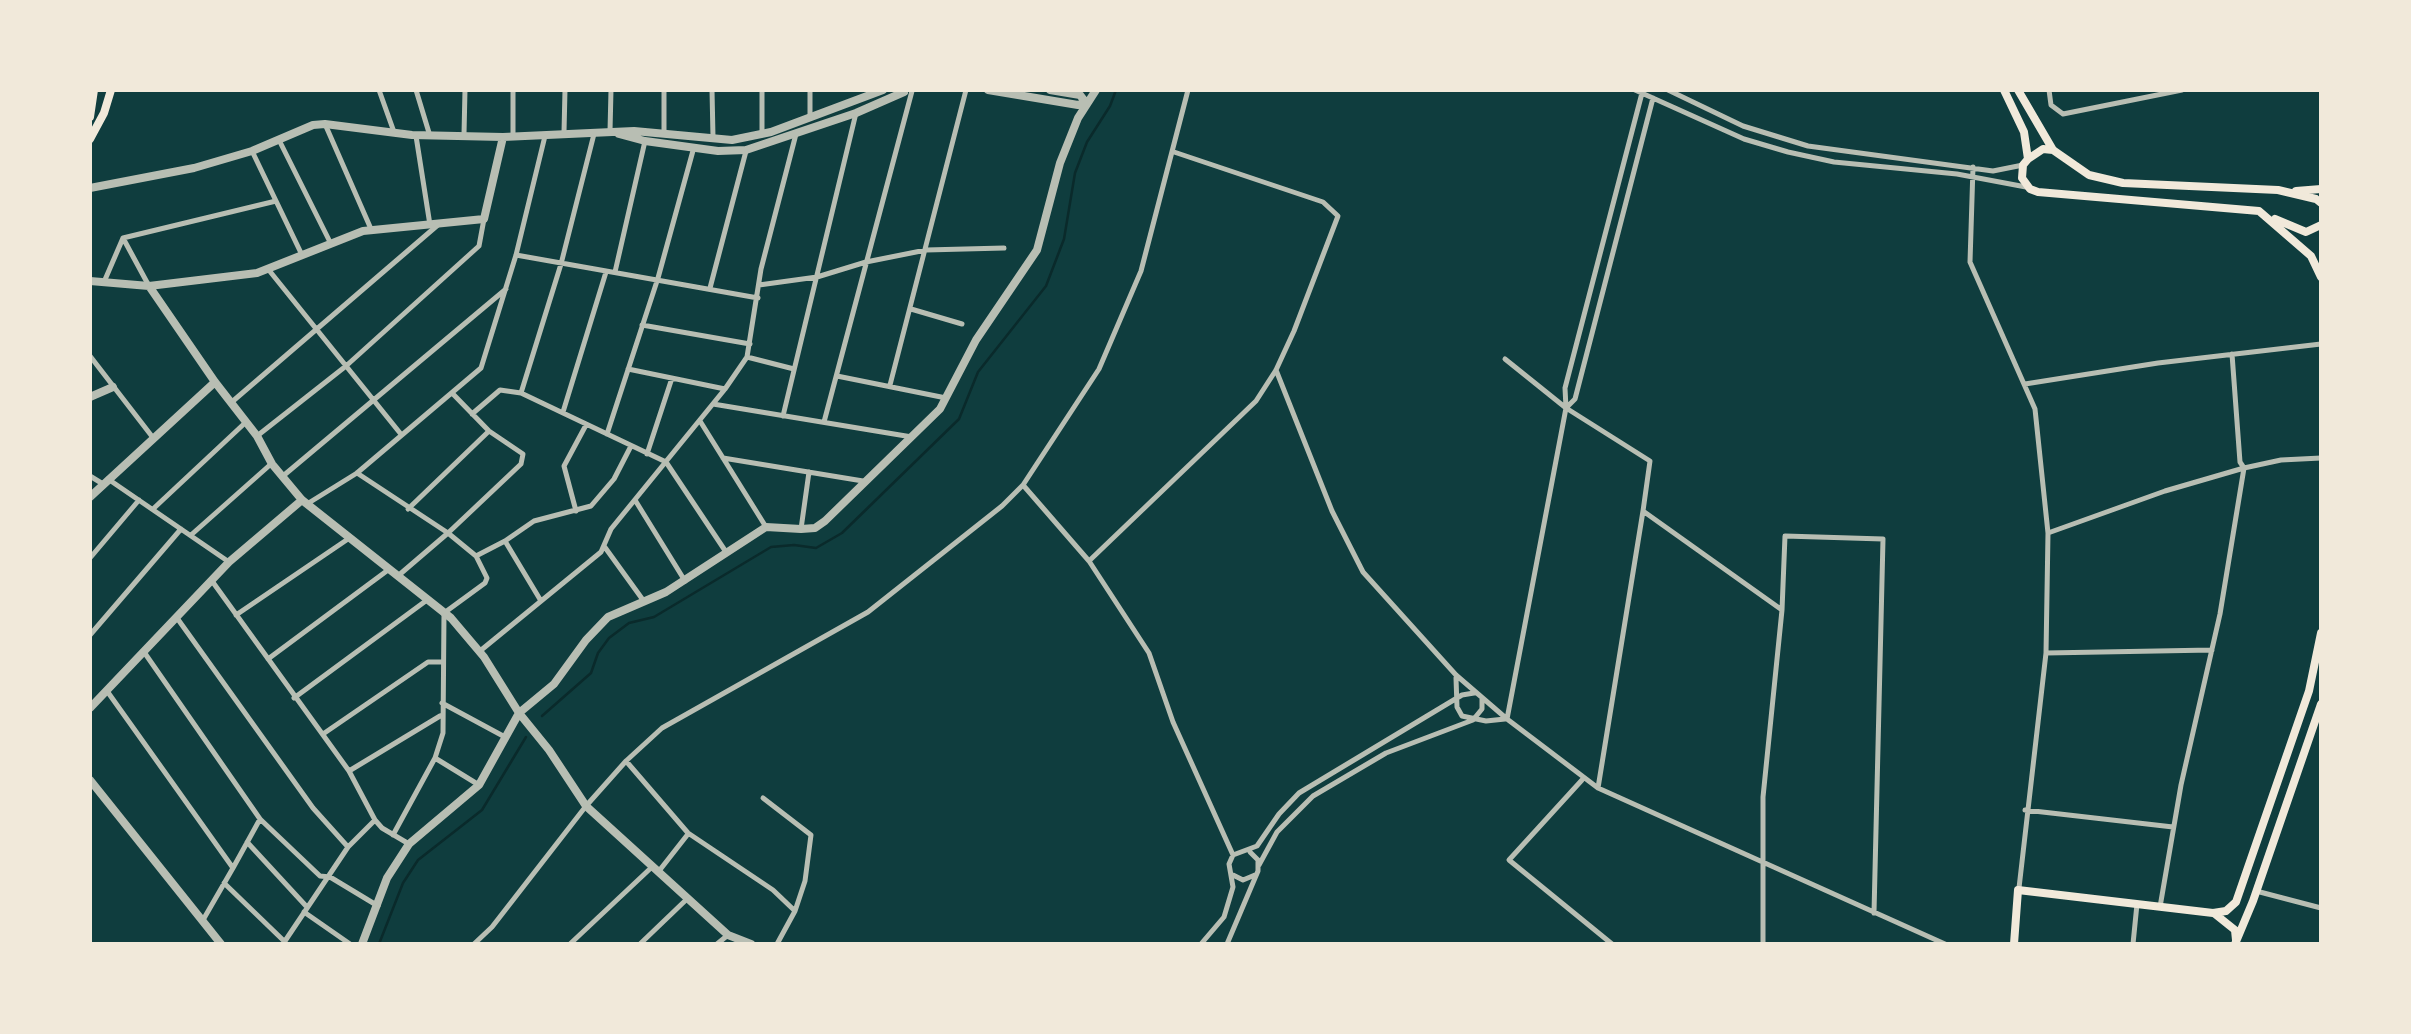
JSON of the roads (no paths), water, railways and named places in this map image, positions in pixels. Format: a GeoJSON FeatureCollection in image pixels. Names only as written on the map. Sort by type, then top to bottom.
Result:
{"type":"FeatureCollection","features":[{"type":"Feature","properties":{"kind":"main road"},"geometry":{"type":"LineString","coordinates":[[90,117],[94,90]]}},
{"type":"Feature","properties":{"kind":"main road"},"geometry":{"type":"LineString","coordinates":[[90,139],[111,90]]}},
{"type":"Feature","properties":{"kind":"main road"},"geometry":{"type":"LineString","coordinates":[[2004,90],[2024,132],[2026,162],[2022,178],[2028,188],[2038,192],[2218,206],[2266,214],[2306,232],[2321,225]]}},
{"type":"Feature","properties":{"kind":"main road"},"geometry":{"type":"LineString","coordinates":[[2018,90],[2052,150],[2088,176],[2123,183],[2286,192],[2321,188]]}},
{"type":"Feature","properties":{"kind":"main road"},"geometry":{"type":"LineString","coordinates":[[2026,162],[2043,149],[2052,150]]}},
{"type":"Feature","properties":{"kind":"main road"},"geometry":{"type":"LineString","coordinates":[[2286,192],[2321,203]]}},
{"type":"Feature","properties":{"kind":"main road"},"geometry":{"type":"LineString","coordinates":[[2266,214],[2311,256],[2321,277]]}},
{"type":"Feature","properties":{"kind":"main road"},"geometry":{"type":"LineString","coordinates":[[2014,944],[2018,890],[2213,913],[2226,912],[2236,902],[2310,691],[2321,633]]}},
{"type":"Feature","properties":{"kind":"main road"},"geometry":{"type":"LineString","coordinates":[[2310,691],[2321,694]]}},
{"type":"Feature","properties":{"kind":"main road"},"geometry":{"type":"LineString","coordinates":[[2235,944],[2321,704]]}},
{"type":"Feature","properties":{"kind":"main road"},"geometry":{"type":"LineString","coordinates":[[2213,913],[2234,930],[2238,936],[2235,944]]}},
{"type":"Feature","properties":{"kind":"street"},"geometry":{"type":"LineString","coordinates":[[379,90],[394,132]]}},
{"type":"Feature","properties":{"kind":"street"},"geometry":{"type":"LineString","coordinates":[[416,90],[430,136]]}},
{"type":"Feature","properties":{"kind":"street"},"geometry":{"type":"LineString","coordinates":[[464,134],[466,90]]}},
{"type":"Feature","properties":{"kind":"street"},"geometry":{"type":"LineString","coordinates":[[258,436],[346,366],[479,246],[508,136],[513,90]]}},
{"type":"Feature","properties":{"kind":"street"},"geometry":{"type":"LineString","coordinates":[[564,90],[564,132]]}},
{"type":"Feature","properties":{"kind":"street"},"geometry":{"type":"LineString","coordinates":[[610,131],[611,90]]}},
{"type":"Feature","properties":{"kind":"street"},"geometry":{"type":"LineString","coordinates":[[664,90],[664,133]]}},
{"type":"Feature","properties":{"kind":"street"},"geometry":{"type":"LineString","coordinates":[[712,90],[713,140]]}},
{"type":"Feature","properties":{"kind":"street"},"geometry":{"type":"LineString","coordinates":[[762,90],[762,135]]}},
{"type":"Feature","properties":{"kind":"street"},"geometry":{"type":"LineString","coordinates":[[810,90],[810,116]]}},
{"type":"Feature","properties":{"kind":"street"},"geometry":{"type":"LineString","coordinates":[[90,188],[194,168],[326,124],[416,136],[610,131],[713,140],[762,135],[882,90]]}},
{"type":"Feature","properties":{"kind":"street"},"geometry":{"type":"LineString","coordinates":[[890,385],[966,90]]}},
{"type":"Feature","properties":{"kind":"street"},"geometry":{"type":"LineString","coordinates":[[988,90],[1078,105],[1086,103]]}},
{"type":"Feature","properties":{"kind":"street"},"geometry":{"type":"LineString","coordinates":[[1050,90],[1080,95],[1086,103]]}},
{"type":"Feature","properties":{"kind":"street"},"geometry":{"type":"LineString","coordinates":[[362,944],[387,878],[409,844],[479,785],[519,713],[554,684],[586,640],[608,618],[685,581],[766,527],[815,528],[868,482],[940,409],[976,340],[1036,250],[1060,163],[1086,103],[1096,90]]}},
{"type":"Feature","properties":{"kind":"street"},"geometry":{"type":"LineString","coordinates":[[474,944],[586,806],[662,728],[868,612],[1023,486],[1098,369],[1142,271],[1188,90]]}},
{"type":"Feature","properties":{"kind":"street"},"geometry":{"type":"LineString","coordinates":[[1668,90],[1743,126],[1785,140],[1848,153],[1993,171],[2026,162]]}},
{"type":"Feature","properties":{"kind":"street"},"geometry":{"type":"LineString","coordinates":[[2048,90],[2052,105],[2063,114],[2182,90]]}},
{"type":"Feature","properties":{"kind":"street"},"geometry":{"type":"LineString","coordinates":[[610,131],[646,141],[718,151],[746,150],[907,91]]}},
{"type":"Feature","properties":{"kind":"street"},"geometry":{"type":"LineString","coordinates":[[824,422],[907,91]]}},
{"type":"Feature","properties":{"kind":"street"},"geometry":{"type":"LineString","coordinates":[[1506,719],[1566,408],[1565,388],[1638,92],[1744,139],[1788,152],[1834,162],[1973,177],[2028,188]]}},
{"type":"Feature","properties":{"kind":"street"},"geometry":{"type":"LineString","coordinates":[[1566,408],[1575,399],[1652,98]]}},
{"type":"Feature","properties":{"kind":"street"},"geometry":{"type":"LineString","coordinates":[[783,416],[856,112]]}},
{"type":"Feature","properties":{"kind":"street"},"geometry":{"type":"LineString","coordinates":[[326,124],[371,230]]}},
{"type":"Feature","properties":{"kind":"street"},"geometry":{"type":"LineString","coordinates":[[521,393],[561,264],[595,131]]}},
{"type":"Feature","properties":{"kind":"street"},"geometry":{"type":"LineString","coordinates":[[90,708],[229,562],[304,502],[357,473],[481,368],[516,255],[546,133]]}},
{"type":"Feature","properties":{"kind":"street"},"geometry":{"type":"LineString","coordinates":[[480,651],[604,546],[612,529],[726,389],[747,357],[759,285],[796,134]]}},
{"type":"Feature","properties":{"kind":"street"},"geometry":{"type":"LineString","coordinates":[[416,136],[430,225]]}},
{"type":"Feature","properties":{"kind":"street"},"geometry":{"type":"LineString","coordinates":[[279,140],[331,244]]}},
{"type":"Feature","properties":{"kind":"street"},"geometry":{"type":"LineString","coordinates":[[563,412],[610,271],[646,141]]}},
{"type":"Feature","properties":{"kind":"street"},"geometry":{"type":"LineString","coordinates":[[606,434],[658,278],[694,147]]}},
{"type":"Feature","properties":{"kind":"street"},"geometry":{"type":"LineString","coordinates":[[710,288],[746,150]]}},
{"type":"Feature","properties":{"kind":"street"},"geometry":{"type":"LineString","coordinates":[[252,151],[302,255]]}},
{"type":"Feature","properties":{"kind":"street"},"geometry":{"type":"LineString","coordinates":[[1089,561],[1256,401],[1276,370],[1338,216],[1323,202],[1174,152]]}},
{"type":"Feature","properties":{"kind":"street"},"geometry":{"type":"LineString","coordinates":[[1974,168],[1970,262],[2035,410],[2048,534],[2046,653],[2018,890]]}},
{"type":"Feature","properties":{"kind":"street"},"geometry":{"type":"LineString","coordinates":[[123,238],[276,201]]}},
{"type":"Feature","properties":{"kind":"street"},"geometry":{"type":"LineString","coordinates":[[90,281],[149,286],[258,273],[371,230],[484,219]]}},
{"type":"Feature","properties":{"kind":"street"},"geometry":{"type":"LineString","coordinates":[[232,401],[440,224]]}},
{"type":"Feature","properties":{"kind":"street"},"geometry":{"type":"LineString","coordinates":[[104,282],[123,238]]}},
{"type":"Feature","properties":{"kind":"street"},"geometry":{"type":"LineString","coordinates":[[123,238],[149,286],[215,382],[258,436],[272,464],[304,502],[444,613],[480,651],[586,806],[728,934],[751,944]]}},
{"type":"Feature","properties":{"kind":"street"},"geometry":{"type":"LineString","coordinates":[[759,285],[817,276],[926,250],[1004,248]]}},
{"type":"Feature","properties":{"kind":"street"},"geometry":{"type":"LineString","coordinates":[[516,255],[758,298]]}},
{"type":"Feature","properties":{"kind":"street"},"geometry":{"type":"LineString","coordinates":[[268,269],[400,433]]}},
{"type":"Feature","properties":{"kind":"street"},"geometry":{"type":"LineString","coordinates":[[282,476],[506,289]]}},
{"type":"Feature","properties":{"kind":"street"},"geometry":{"type":"LineString","coordinates":[[911,309],[962,324]]}},
{"type":"Feature","properties":{"kind":"street"},"geometry":{"type":"LineString","coordinates":[[642,325],[750,344]]}},
{"type":"Feature","properties":{"kind":"street"},"geometry":{"type":"LineString","coordinates":[[2025,384],[2321,344]]}},
{"type":"Feature","properties":{"kind":"street"},"geometry":{"type":"LineString","coordinates":[[2160,907],[2244,468],[2240,462],[2232,354]]}},
{"type":"Feature","properties":{"kind":"street"},"geometry":{"type":"LineString","coordinates":[[90,356],[154,439]]}},
{"type":"Feature","properties":{"kind":"street"},"geometry":{"type":"LineString","coordinates":[[747,357],[794,369]]}},
{"type":"Feature","properties":{"kind":"street"},"geometry":{"type":"LineString","coordinates":[[1505,359],[1566,408],[1650,461],[1598,788]]}},
{"type":"Feature","properties":{"kind":"street"},"geometry":{"type":"LineString","coordinates":[[628,368],[726,389]]}},
{"type":"Feature","properties":{"kind":"street"},"geometry":{"type":"LineString","coordinates":[[1276,370],[1332,511],[1362,572],[1456,675],[1506,719],[1598,788],[1944,944]]}},
{"type":"Feature","properties":{"kind":"street"},"geometry":{"type":"LineString","coordinates":[[837,376],[946,398]]}},
{"type":"Feature","properties":{"kind":"street"},"geometry":{"type":"LineString","coordinates":[[647,454],[672,378]]}},
{"type":"Feature","properties":{"kind":"street"},"geometry":{"type":"LineString","coordinates":[[90,498],[215,382]]}},
{"type":"Feature","properties":{"kind":"street"},"geometry":{"type":"LineString","coordinates":[[90,397],[113,387]]}},
{"type":"Feature","properties":{"kind":"street"},"geometry":{"type":"LineString","coordinates":[[472,414],[500,390],[521,393],[666,462],[726,552]]}},
{"type":"Feature","properties":{"kind":"street"},"geometry":{"type":"LineString","coordinates":[[397,577],[521,464],[522,454],[489,431],[453,394]]}},
{"type":"Feature","properties":{"kind":"street"},"geometry":{"type":"LineString","coordinates":[[713,404],[914,438]]}},
{"type":"Feature","properties":{"kind":"street"},"geometry":{"type":"LineString","coordinates":[[700,420],[766,527]]}},
{"type":"Feature","properties":{"kind":"street"},"geometry":{"type":"LineString","coordinates":[[153,509],[247,422]]}},
{"type":"Feature","properties":{"kind":"street"},"geometry":{"type":"LineString","coordinates":[[576,511],[564,466],[586,424]]}},
{"type":"Feature","properties":{"kind":"street"},"geometry":{"type":"LineString","coordinates":[[408,509],[489,431]]}},
{"type":"Feature","properties":{"kind":"street"},"geometry":{"type":"LineString","coordinates":[[476,556],[534,521],[591,506],[614,479],[631,446]]}},
{"type":"Feature","properties":{"kind":"street"},"geometry":{"type":"LineString","coordinates":[[723,458],[868,482]]}},
{"type":"Feature","properties":{"kind":"street"},"geometry":{"type":"LineString","coordinates":[[2048,534],[2164,491],[2244,468],[2281,460],[2321,458]]}},
{"type":"Feature","properties":{"kind":"street"},"geometry":{"type":"LineString","coordinates":[[191,535],[272,464]]}},
{"type":"Feature","properties":{"kind":"street"},"geometry":{"type":"LineString","coordinates":[[801,529],[810,472]]}},
{"type":"Feature","properties":{"kind":"street"},"geometry":{"type":"LineString","coordinates":[[357,473],[448,534],[476,556],[486,572],[485,583],[444,613]]}},
{"type":"Feature","properties":{"kind":"street"},"geometry":{"type":"LineString","coordinates":[[90,476],[139,500],[229,562]]}},
{"type":"Feature","properties":{"kind":"street"},"geometry":{"type":"LineString","coordinates":[[1023,486],[1089,561],[1149,653],[1173,722],[1233,855],[1230,868],[1234,887],[1224,916],[1202,944]]}},
{"type":"Feature","properties":{"kind":"street"},"geometry":{"type":"LineString","coordinates":[[90,558],[139,500]]}},
{"type":"Feature","properties":{"kind":"street"},"geometry":{"type":"LineString","coordinates":[[636,500],[685,581]]}},
{"type":"Feature","properties":{"kind":"street"},"geometry":{"type":"LineString","coordinates":[[1643,510],[1782,610]]}},
{"type":"Feature","properties":{"kind":"street"},"geometry":{"type":"LineString","coordinates":[[90,635],[181,529]]}},
{"type":"Feature","properties":{"kind":"street"},"geometry":{"type":"LineString","coordinates":[[1763,944],[1764,797],[1785,536],[1883,539],[1874,913]]}},
{"type":"Feature","properties":{"kind":"street"},"geometry":{"type":"LineString","coordinates":[[236,616],[348,539]]}},
{"type":"Feature","properties":{"kind":"street"},"geometry":{"type":"LineString","coordinates":[[505,541],[541,601]]}},
{"type":"Feature","properties":{"kind":"street"},"geometry":{"type":"LineString","coordinates":[[604,546],[644,602]]}},
{"type":"Feature","properties":{"kind":"street"},"geometry":{"type":"LineString","coordinates":[[268,659],[388,570]]}},
{"type":"Feature","properties":{"kind":"street"},"geometry":{"type":"LineString","coordinates":[[211,580],[324,734],[349,771],[374,820],[409,844]]}},
{"type":"Feature","properties":{"kind":"street"},"geometry":{"type":"LineString","coordinates":[[294,698],[427,600]]}},
{"type":"Feature","properties":{"kind":"street"},"geometry":{"type":"LineString","coordinates":[[393,835],[435,758],[442,733],[444,613]]}},
{"type":"Feature","properties":{"kind":"street"},"geometry":{"type":"LineString","coordinates":[[177,618],[313,808],[348,846]]}},
{"type":"Feature","properties":{"kind":"street"},"geometry":{"type":"LineString","coordinates":[[2046,653],[2212,650]]}},
{"type":"Feature","properties":{"kind":"street"},"geometry":{"type":"LineString","coordinates":[[144,652],[260,820],[320,876],[330,877],[378,906]]}},
{"type":"Feature","properties":{"kind":"street"},"geometry":{"type":"LineString","coordinates":[[324,734],[428,662],[442,662]]}},
{"type":"Feature","properties":{"kind":"street"},"geometry":{"type":"LineString","coordinates":[[1456,675],[1458,710],[1473,720]]}},
{"type":"Feature","properties":{"kind":"street"},"geometry":{"type":"LineString","coordinates":[[107,691],[232,868]]}},
{"type":"Feature","properties":{"kind":"street"},"geometry":{"type":"LineString","coordinates":[[1233,855],[1256,846],[1278,814],[1300,793],[1459,697],[1470,692],[1481,696]]}},
{"type":"Feature","properties":{"kind":"street"},"geometry":{"type":"LineString","coordinates":[[1473,720],[1482,710],[1481,696]]}},
{"type":"Feature","properties":{"kind":"street"},"geometry":{"type":"LineString","coordinates":[[442,703],[506,738]]}},
{"type":"Feature","properties":{"kind":"street"},"geometry":{"type":"LineString","coordinates":[[349,771],[442,715]]}},
{"type":"Feature","properties":{"kind":"street"},"geometry":{"type":"LineString","coordinates":[[1230,868],[1242,880],[1252,878],[1277,832],[1313,796],[1386,752],[1473,720],[1506,719]]}},
{"type":"Feature","properties":{"kind":"street"},"geometry":{"type":"LineString","coordinates":[[435,758],[479,785]]}},
{"type":"Feature","properties":{"kind":"street"},"geometry":{"type":"LineString","coordinates":[[626,761],[688,833],[773,890],[795,911]]}},
{"type":"Feature","properties":{"kind":"street"},"geometry":{"type":"LineString","coordinates":[[1583,779],[1509,860],[1612,944]]}},
{"type":"Feature","properties":{"kind":"street"},"geometry":{"type":"LineString","coordinates":[[90,780],[221,944]]}},
{"type":"Feature","properties":{"kind":"street"},"geometry":{"type":"LineString","coordinates":[[763,798],[810,834],[805,882],[777,944]]}},
{"type":"Feature","properties":{"kind":"street"},"geometry":{"type":"LineString","coordinates":[[2025,810],[2173,827]]}},
{"type":"Feature","properties":{"kind":"street"},"geometry":{"type":"LineString","coordinates":[[202,923],[260,820]]}},
{"type":"Feature","properties":{"kind":"street"},"geometry":{"type":"LineString","coordinates":[[224,883],[284,943],[348,846],[374,820]]}},
{"type":"Feature","properties":{"kind":"street"},"geometry":{"type":"LineString","coordinates":[[570,944],[656,868],[688,833]]}},
{"type":"Feature","properties":{"kind":"street"},"geometry":{"type":"LineString","coordinates":[[247,842],[305,910],[350,944]]}},
{"type":"Feature","properties":{"kind":"street"},"geometry":{"type":"LineString","coordinates":[[1227,944],[1258,868],[1256,856],[1247,850]]}},
{"type":"Feature","properties":{"kind":"street"},"geometry":{"type":"LineString","coordinates":[[2256,892],[2321,908]]}},
{"type":"Feature","properties":{"kind":"street"},"geometry":{"type":"LineString","coordinates":[[640,944],[688,898]]}},
{"type":"Feature","properties":{"kind":"street"},"geometry":{"type":"LineString","coordinates":[[2133,944],[2138,904]]}},
{"type":"Feature","properties":{"kind":"street"},"geometry":{"type":"LineString","coordinates":[[716,944],[728,934]]}},
{"type":"Feature","properties":{"kind":"waterway"},"geometry":{"type":"LineString","coordinates":[[542,716],[591,673],[609,638],[629,623],[654,617],[771,547],[816,548],[842,533],[959,419],[978,372],[1046,286],[1064,239],[1075,173],[1116,90]]}},
{"type":"Feature","properties":{"kind":"waterway"},"geometry":{"type":"LineString","coordinates":[[379,944],[403,883],[418,860],[482,810],[526,737]]}}]}
